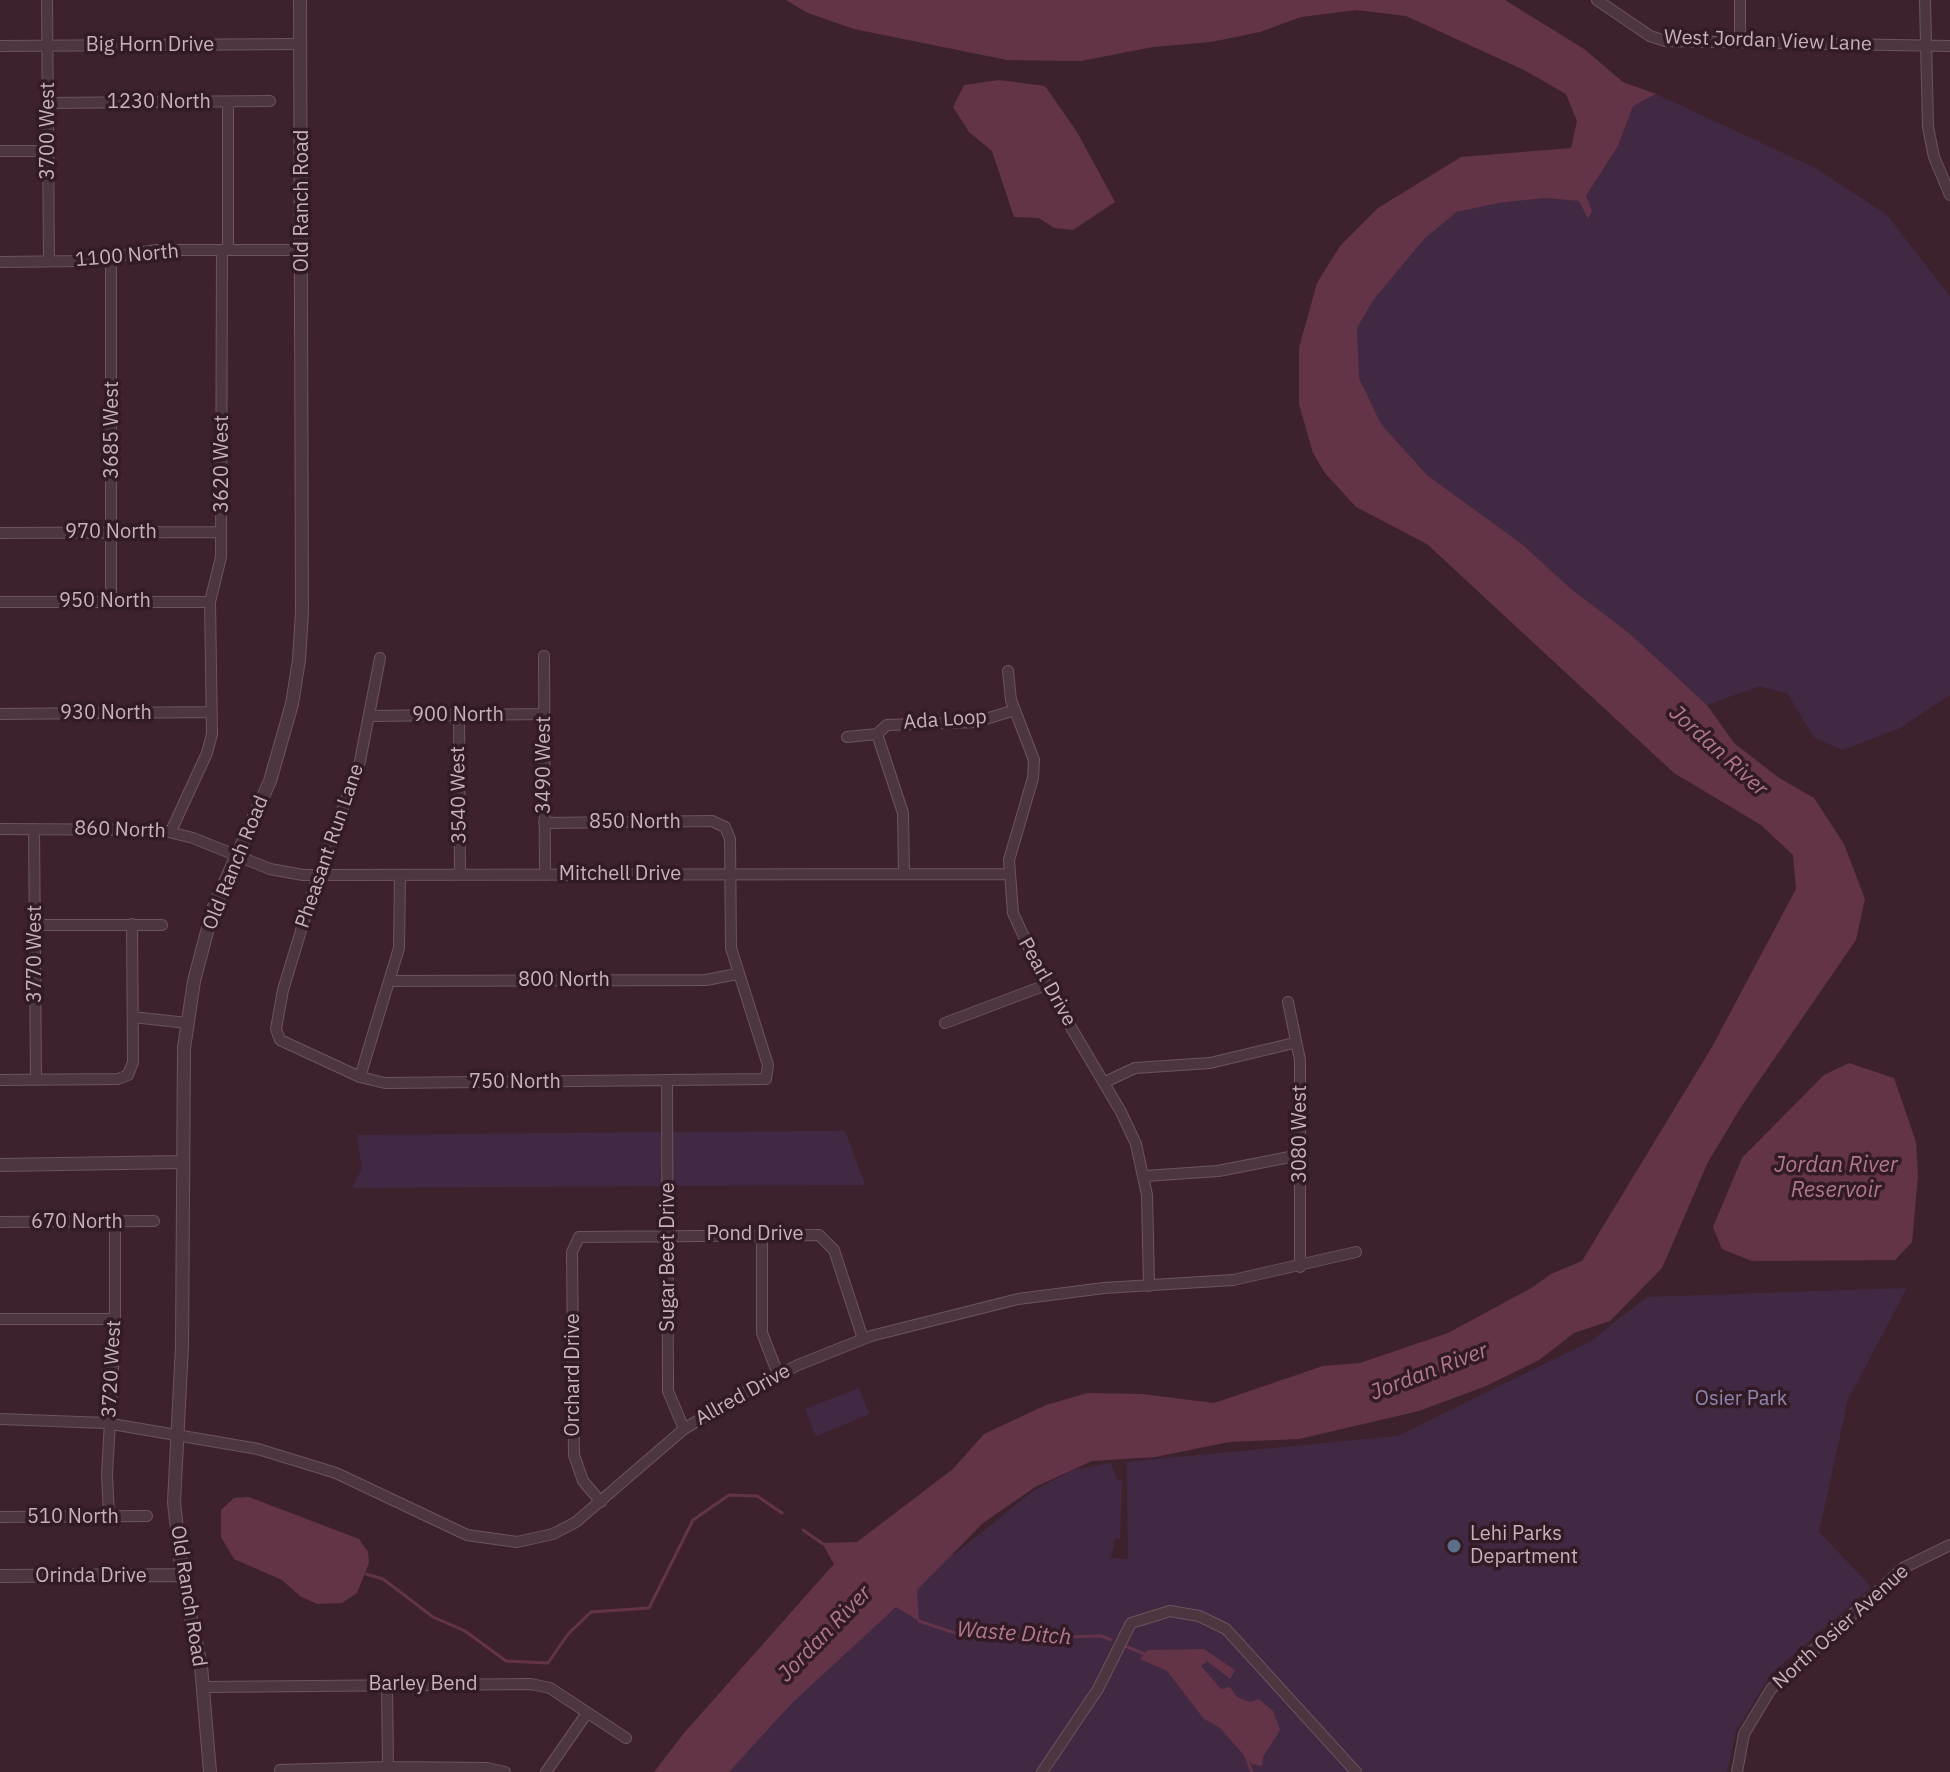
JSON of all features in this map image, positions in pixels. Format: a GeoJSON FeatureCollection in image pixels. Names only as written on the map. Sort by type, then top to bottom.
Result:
{"type":"FeatureCollection","features":[{"type":"Feature","properties":{"kind":"street","name":"3700 West"},"geometry":{"type":"LineString","coordinates":[[47,0],[49,261]]}},
{"type":"Feature","properties":{"kind":"street","name":"Old Ranch Road"},"geometry":{"type":"LineString","coordinates":[[210,1772],[203,1687],[182,1575],[174,1502],[183,1317],[182,1162],[187,1023],[213,909],[280,752],[299,660],[300,0]]}},
{"type":"Feature","properties":{"kind":"street","name":"West Jordan View Lane"},"geometry":{"type":"LineString","coordinates":[[1597,0],[1650,36],[1665,41],[1950,46]]}},
{"type":"Feature","properties":{"kind":"street"},"geometry":{"type":"LineString","coordinates":[[1740,0],[1740,42]]}},
{"type":"Feature","properties":{"kind":"street"},"geometry":{"type":"LineString","coordinates":[[1925,0],[1928,127],[1934,157],[1950,195]]}},
{"type":"Feature","properties":{"kind":"street","name":"Big Horn Drive"},"geometry":{"type":"LineString","coordinates":[[0,46],[300,44]]}},
{"type":"Feature","properties":{"kind":"street","name":"1230 North"},"geometry":{"type":"LineString","coordinates":[[48,103],[270,101]]}},
{"type":"Feature","properties":{"kind":"street","name":"3620 West"},"geometry":{"type":"LineString","coordinates":[[171,831],[210,747],[210,602],[221,557],[228,102]]}},
{"type":"Feature","properties":{"kind":"street"},"geometry":{"type":"LineString","coordinates":[[0,151],[48,151]]}},
{"type":"Feature","properties":{"kind":"street","name":"1100 North"},"geometry":{"type":"LineString","coordinates":[[0,262],[111,258],[144,251],[302,250]]}},
{"type":"Feature","properties":{"kind":"street","name":"3685 West"},"geometry":{"type":"LineString","coordinates":[[111,258],[111,601]]}},
{"type":"Feature","properties":{"kind":"street","name":"970 North"},"geometry":{"type":"LineString","coordinates":[[0,533],[221,532]]}},
{"type":"Feature","properties":{"kind":"street","name":"950 North"},"geometry":{"type":"LineString","coordinates":[[0,602],[210,602]]}},
{"type":"Feature","properties":{"kind":"street","name":"3490 West"},"geometry":{"type":"LineString","coordinates":[[544,656],[545,875]]}},
{"type":"Feature","properties":{"kind":"street","name":"Pheasant Run Lane"},"geometry":{"type":"LineString","coordinates":[[277,1034],[283,990],[318,876],[353,784],[371,716],[380,658]]}},
{"type":"Feature","properties":{"kind":"street","name":"Pearl Drive"},"geometry":{"type":"LineString","coordinates":[[1008,671],[1015,710],[1032,749],[1034,769],[1008,874],[1017,923],[1046,985],[1129,1128],[1145,1176],[1149,1286]]}},
{"type":"Feature","properties":{"kind":"street","name":"Ada Loop"},"geometry":{"type":"LineString","coordinates":[[847,737],[877,734],[887,725],[976,722],[1015,710]]}},
{"type":"Feature","properties":{"kind":"street","name":"930 North"},"geometry":{"type":"LineString","coordinates":[[0,714],[211,712]]}},
{"type":"Feature","properties":{"kind":"street","name":"900 North"},"geometry":{"type":"LineString","coordinates":[[371,716],[544,714]]}},
{"type":"Feature","properties":{"kind":"street","name":"3540 West"},"geometry":{"type":"LineString","coordinates":[[459,715],[460,875]]}},
{"type":"Feature","properties":{"kind":"street","name":"Ada Loop"},"geometry":{"type":"LineString","coordinates":[[877,734],[903,813],[904,873]]}},
{"type":"Feature","properties":{"kind":"street","name":"850 North"},"geometry":{"type":"LineString","coordinates":[[544,823],[712,821],[725,827],[729,834],[730,874]]}},
{"type":"Feature","properties":{"kind":"street","name":"860 North"},"geometry":{"type":"LineString","coordinates":[[0,829],[171,831],[236,855]]}},
{"type":"Feature","properties":{"kind":"street","name":"3770 West"},"geometry":{"type":"LineString","coordinates":[[34,829],[36,1080]]}},
{"type":"Feature","properties":{"kind":"street","name":"Mitchell Drive"},"geometry":{"type":"LineString","coordinates":[[236,855],[282,872],[318,876],[1008,874]]}},
{"type":"Feature","properties":{"kind":"street"},"geometry":{"type":"LineString","coordinates":[[730,874],[731,948],[737,974]]}},
{"type":"Feature","properties":{"kind":"street"},"geometry":{"type":"LineString","coordinates":[[360,1077],[399,948],[400,876]]}},
{"type":"Feature","properties":{"kind":"street"},"geometry":{"type":"LineString","coordinates":[[0,1080],[124,1078],[133,1062],[132,924]]}},
{"type":"Feature","properties":{"kind":"street"},"geometry":{"type":"LineString","coordinates":[[35,925],[162,925]]}},
{"type":"Feature","properties":{"kind":"street","name":"800 North"},"geometry":{"type":"LineString","coordinates":[[390,981],[706,980],[737,974]]}},
{"type":"Feature","properties":{"kind":"street","name":"750 North"},"geometry":{"type":"LineString","coordinates":[[277,1034],[285,1045],[360,1077],[397,1083],[766,1079],[768,1065],[737,974]]}},
{"type":"Feature","properties":{"kind":"street"},"geometry":{"type":"LineString","coordinates":[[945,1023],[1046,985]]}},
{"type":"Feature","properties":{"kind":"street","name":"3080 West"},"geometry":{"type":"LineString","coordinates":[[1288,1002],[1294,1043],[1300,1060],[1300,1267]]}},
{"type":"Feature","properties":{"kind":"street"},"geometry":{"type":"LineString","coordinates":[[133,1017],[187,1023]]}},
{"type":"Feature","properties":{"kind":"street"},"geometry":{"type":"LineString","coordinates":[[1105,1082],[1141,1067],[1210,1063],[1294,1043]]}},
{"type":"Feature","properties":{"kind":"street","name":"Sugar Beet Drive"},"geometry":{"type":"LineString","coordinates":[[667,1082],[668,1391],[684,1429]]}},
{"type":"Feature","properties":{"kind":"street"},"geometry":{"type":"LineString","coordinates":[[1145,1176],[1218,1171],[1300,1155]]}},
{"type":"Feature","properties":{"kind":"street"},"geometry":{"type":"LineString","coordinates":[[0,1165],[182,1162]]}},
{"type":"Feature","properties":{"kind":"street","name":"670 North"},"geometry":{"type":"LineString","coordinates":[[0,1222],[154,1221]]}},
{"type":"Feature","properties":{"kind":"street","name":"3720 West"},"geometry":{"type":"LineString","coordinates":[[109,1517],[115,1222]]}},
{"type":"Feature","properties":{"kind":"street"},"geometry":{"type":"LineString","coordinates":[[762,1234],[762,1333],[778,1374]]}},
{"type":"Feature","properties":{"kind":"street","name":"Pond Drive"},"geometry":{"type":"LineString","coordinates":[[576,1240],[587,1235],[814,1234],[828,1241],[834,1250],[863,1339]]}},
{"type":"Feature","properties":{"kind":"street","name":"Orchard Drive"},"geometry":{"type":"LineString","coordinates":[[576,1240],[572,1252],[574,1455],[580,1475],[601,1502]]}},
{"type":"Feature","properties":{"kind":"street","name":"Allred Drive"},"geometry":{"type":"LineString","coordinates":[[0,1419],[109,1424],[258,1449],[336,1473],[455,1530],[491,1541],[517,1542],[553,1534],[601,1502],[684,1429],[778,1374],[863,1339],[936,1317],[1022,1298],[1233,1280],[1356,1252]]}},
{"type":"Feature","properties":{"kind":"street"},"geometry":{"type":"LineString","coordinates":[[0,1319],[115,1319]]}},
{"type":"Feature","properties":{"kind":"street","name":"510 North"},"geometry":{"type":"LineString","coordinates":[[0,1517],[147,1516]]}},
{"type":"Feature","properties":{"kind":"street","name":"North Osier Avenue"},"geometry":{"type":"LineString","coordinates":[[1737,1772],[1744,1734],[1771,1689],[1903,1568],[1950,1545]]}},
{"type":"Feature","properties":{"kind":"street","name":"Orinda Drive"},"geometry":{"type":"LineString","coordinates":[[0,1576],[182,1575]]}},
{"type":"Feature","properties":{"kind":"street"},"geometry":{"type":"LineString","coordinates":[[1042,1772],[1098,1689],[1131,1623],[1170,1611],[1199,1616],[1228,1631],[1356,1772]]}},
{"type":"Feature","properties":{"kind":"street"},"geometry":{"type":"LineString","coordinates":[[387,1685],[388,1767]]}},
{"type":"Feature","properties":{"kind":"street","name":"Barley Bend"},"geometry":{"type":"LineString","coordinates":[[203,1687],[541,1685],[626,1738]]}},
{"type":"Feature","properties":{"kind":"street"},"geometry":{"type":"LineString","coordinates":[[546,1772],[587,1713]]}},
{"type":"Feature","properties":{"kind":"street"},"geometry":{"type":"LineString","coordinates":[[280,1770],[388,1767],[505,1772]]}},
{"type":"Feature","properties":{"kind":"green space"},"geometry":{"type":"Polygon","coordinates":[[[1656,94],[1815,168],[1887,215],[1950,297],[1950,695],[1900,728],[1842,750],[1814,737],[1787,693],[1759,686],[1707,705],[1630,634],[1570,588],[1523,545],[1427,475],[1381,424],[1359,378],[1357,328],[1374,299],[1425,238],[1457,212],[1499,203],[1545,198],[1580,201],[1588,219],[1592,211],[1586,196],[1618,146],[1633,105],[1656,94]]]}},
{"type":"Feature","properties":{"kind":"green space"},"geometry":{"type":"Polygon","coordinates":[[[845,1131],[865,1185],[672,1186],[672,1132],[845,1131]]]}},
{"type":"Feature","properties":{"kind":"green space"},"geometry":{"type":"Polygon","coordinates":[[[661,1132],[662,1186],[352,1188],[362,1169],[357,1135],[661,1132]]]}},
{"type":"Feature","properties":{"kind":"green space","name":"Osier Park"},"geometry":{"type":"Polygon","coordinates":[[[1907,1288],[1848,1399],[1819,1532],[1871,1587],[1772,1673],[1736,1731],[1727,1772],[719,1772],[934,1554],[955,1554],[1033,1491],[1073,1470],[1111,1463],[1117,1480],[1122,1481],[1120,1539],[1115,1538],[1111,1558],[1128,1559],[1127,1462],[1398,1436],[1591,1341],[1647,1297],[1907,1288]]]}},
{"type":"Feature","properties":{"kind":"green space"},"geometry":{"type":"Polygon","coordinates":[[[859,1388],[869,1414],[816,1436],[805,1409],[859,1388]]]}},
{"type":"Feature","properties":{"kind":"water","name":"Jordan River"},"geometry":{"type":"Polygon","coordinates":[[[786,0],[1505,0],[1584,49],[1623,82],[1656,94],[1633,106],[1618,146],[1586,196],[1592,211],[1588,219],[1579,201],[1545,198],[1499,203],[1457,212],[1425,238],[1374,299],[1357,328],[1359,378],[1381,424],[1427,475],[1523,545],[1570,588],[1630,634],[1707,705],[1734,743],[1779,778],[1814,798],[1844,844],[1865,899],[1856,940],[1741,1107],[1708,1162],[1662,1268],[1610,1321],[1574,1333],[1539,1360],[1486,1386],[1419,1411],[1299,1439],[1229,1442],[1155,1457],[1092,1461],[1035,1487],[983,1523],[917,1590],[919,1621],[896,1607],[792,1703],[729,1772],[654,1772],[684,1733],[834,1564],[822,1543],[857,1542],[953,1469],[984,1434],[1046,1405],[1088,1393],[1142,1394],[1214,1403],[1323,1366],[1360,1363],[1448,1333],[1551,1274],[1582,1261],[1712,1047],[1796,889],[1793,855],[1761,825],[1674,773],[1427,544],[1356,507],[1325,473],[1313,453],[1299,404],[1299,348],[1317,283],[1340,246],[1378,208],[1461,157],[1571,148],[1577,121],[1566,94],[1524,70],[1406,16],[1357,10],[1301,17],[1260,32],[1211,42],[1153,47],[1081,61],[1007,60],[854,29],[808,13],[786,0]]]}},
{"type":"Feature","properties":{"kind":"water"},"geometry":{"type":"Polygon","coordinates":[[[999,80],[1045,86],[1077,132],[1115,202],[1073,230],[1054,228],[1039,218],[1014,217],[992,151],[969,132],[953,107],[964,85],[999,80]]]}},
{"type":"Feature","properties":{"kind":"water","name":"Jordan River Reservoir"},"geometry":{"type":"Polygon","coordinates":[[[1849,1063],[1894,1078],[1916,1142],[1918,1176],[1912,1242],[1895,1260],[1752,1261],[1722,1249],[1713,1227],[1742,1158],[1824,1075],[1849,1063]]]}},
{"type":"Feature","properties":{"kind":"water"},"geometry":{"type":"Polygon","coordinates":[[[249,1497],[359,1539],[368,1552],[369,1563],[357,1593],[342,1603],[317,1604],[300,1596],[282,1580],[234,1559],[221,1537],[221,1510],[234,1498],[249,1497]]]}},
{"type":"Feature","properties":{"kind":"water"},"geometry":{"type":"Polygon","coordinates":[[[1204,1649],[1235,1670],[1230,1679],[1207,1661],[1201,1666],[1221,1689],[1230,1687],[1237,1697],[1250,1702],[1259,1699],[1273,1711],[1280,1730],[1263,1757],[1262,1766],[1252,1764],[1219,1727],[1204,1719],[1167,1671],[1140,1659],[1148,1650],[1204,1649]]]}},
{"type":"Feature","properties":{"kind":"waterway"},"geometry":{"type":"LineString","coordinates":[[366,1574],[383,1579],[433,1617],[465,1631],[506,1661],[548,1663],[568,1634],[591,1612],[649,1608],[693,1520],[729,1495],[757,1496],[782,1513]]}},
{"type":"Feature","properties":{"kind":"waterway"},"geometry":{"type":"LineString","coordinates":[[803,1530],[823,1544]]}},
{"type":"Feature","properties":{"kind":"waterway","name":"Waste Ditch"},"geometry":{"type":"LineString","coordinates":[[919,1621],[955,1633],[1026,1638],[1101,1636],[1111,1640]]}},
{"type":"Feature","properties":{"kind":"waterway","name":"Waste Ditch"},"geometry":{"type":"LineString","coordinates":[[1125,1646],[1147,1655]]}},
{"type":"Feature","properties":{"kind":"waterway","name":"Waste Ditch"},"geometry":{"type":"LineString","coordinates":[[1245,1754],[1252,1772]]}},
{"type":"Feature","properties":{"kind":"place","name":"Lehi Parks Department"},"geometry":{"type":"Point","coordinates":[1454,1546]}}]}
